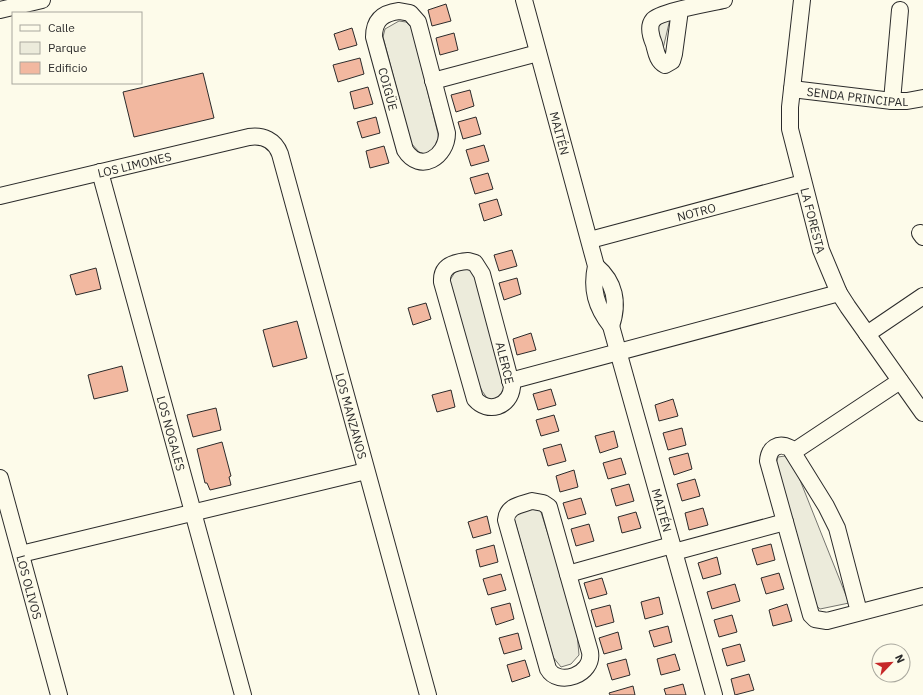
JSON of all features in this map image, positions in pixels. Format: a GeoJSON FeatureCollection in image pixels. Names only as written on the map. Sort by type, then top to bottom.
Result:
{"type":"FeatureCollection","features":[{"type":"Feature","properties":{"kind":"street"},"geometry":{"type":"LineString","coordinates":[[0,10],[42,0]]}},
{"type":"Feature","properties":{"kind":"street","name":"MAITÉN"},"geometry":{"type":"LineString","coordinates":[[524,0],[590,240],[596,266],[593,287],[598,308],[611,326],[714,695]]}},
{"type":"Feature","properties":{"kind":"street"},"geometry":{"type":"LineString","coordinates":[[680,10],[724,0]]}},
{"type":"Feature","properties":{"kind":"street","name":"LA FORESTA"},"geometry":{"type":"LineString","coordinates":[[797,1],[790,129],[821,250],[839,293],[923,413]]}},
{"type":"Feature","properties":{"kind":"street","name":"COIGÜE"},"geometry":{"type":"LineString","coordinates":[[399,10],[405,11],[415,17],[418,22],[433,81],[447,139],[445,146],[438,156],[428,161],[417,161],[405,150],[374,37],[375,26],[382,16],[399,10]]}},
{"type":"Feature","properties":{"kind":"street"},"geometry":{"type":"LineString","coordinates":[[892,101],[900,10]]}},
{"type":"Feature","properties":{"kind":"street"},"geometry":{"type":"LineString","coordinates":[[433,81],[538,52]]}},
{"type":"Feature","properties":{"kind":"street","name":"SENDA PRINCIPAL"},"geometry":{"type":"LineString","coordinates":[[792,89],[892,101],[907,101],[923,98]]}},
{"type":"Feature","properties":{"kind":"street","name":"LOS LIMONES"},"geometry":{"type":"LineString","coordinates":[[0,196],[249,137],[256,136],[268,139]]}},
{"type":"Feature","properties":{"kind":"street","name":"LOS MANZANOS"},"geometry":{"type":"LineString","coordinates":[[268,139],[278,148],[280,154],[428,695]]}},
{"type":"Feature","properties":{"kind":"street","name":"LOS NOGALES"},"geometry":{"type":"LineString","coordinates":[[100,172],[243,695]]}},
{"type":"Feature","properties":{"kind":"street","name":"NOTRO"},"geometry":{"type":"LineString","coordinates":[[590,240],[803,183]]}},
{"type":"Feature","properties":{"kind":"street","name":"ALERCE"},"geometry":{"type":"LineString","coordinates":[[468,261],[475,263],[479,268],[510,381],[512,387],[509,397],[500,405],[495,407],[484,407],[475,399],[442,282],[444,270],[452,264],[468,261]]}},
{"type":"Feature","properties":{"kind":"street"},"geometry":{"type":"LineString","coordinates":[[510,381],[839,293]]}},
{"type":"Feature","properties":{"kind":"street"},"geometry":{"type":"LineString","coordinates":[[867,334],[923,296]]}},
{"type":"Feature","properties":{"kind":"street"},"geometry":{"type":"LineString","coordinates":[[793,452],[900,381]]}},
{"type":"Feature","properties":{"kind":"street"},"geometry":{"type":"LineString","coordinates":[[859,612],[837,528],[826,506],[790,448],[780,445],[775,447],[769,455],[785,522],[811,615],[815,620],[821,621],[859,612],[923,596]]}},
{"type":"Feature","properties":{"kind":"street"},"geometry":{"type":"LineString","coordinates":[[21,554],[366,471]]}},
{"type":"Feature","properties":{"kind":"street","name":"LOS OLIVOS"},"geometry":{"type":"LineString","coordinates":[[0,478],[2,497],[21,554],[59,695]]}},
{"type":"Feature","properties":{"kind":"street"},"geometry":{"type":"LineString","coordinates":[[538,501],[548,507],[568,574],[591,659],[590,664],[584,671],[557,678],[548,669],[506,520],[506,514],[513,507],[538,501]]}},
{"type":"Feature","properties":{"kind":"street"},"geometry":{"type":"LineString","coordinates":[[568,574],[785,522]]}},
{"type":"Feature","properties":{"kind":"green space"},"geometry":{"type":"Polygon","coordinates":[[[670,19],[662,53],[654,23],[670,19]]]}},
{"type":"Feature","properties":{"kind":"green space"},"geometry":{"type":"Polygon","coordinates":[[[399,21],[406,22],[412,28],[440,142],[428,155],[419,152],[411,143],[383,37],[385,29],[399,21]]]}},
{"type":"Feature","properties":{"kind":"green space"},"geometry":{"type":"Polygon","coordinates":[[[467,267],[474,273],[506,393],[490,401],[476,379],[471,365],[461,332],[451,289],[450,280],[457,269],[467,267]]]}},
{"type":"Feature","properties":{"kind":"green space"},"geometry":{"type":"Polygon","coordinates":[[[785,456],[792,460],[849,603],[820,609],[812,602],[776,464],[778,457],[785,456]]]}},
{"type":"Feature","properties":{"kind":"green space"},"geometry":{"type":"Polygon","coordinates":[[[535,504],[540,509],[576,622],[579,655],[571,664],[561,667],[553,657],[514,518],[516,512],[535,504]]]}},
{"type":"Feature","properties":{"kind":"building"},"geometry":{"type":"Polygon","coordinates":[[[446,4],[451,21],[432,26],[428,10],[446,4]]]}},
{"type":"Feature","properties":{"kind":"building"},"geometry":{"type":"Polygon","coordinates":[[[352,28],[357,45],[339,50],[334,34],[352,28]]]}},
{"type":"Feature","properties":{"kind":"building"},"geometry":{"type":"Polygon","coordinates":[[[454,33],[458,50],[440,55],[436,38],[454,33]]]}},
{"type":"Feature","properties":{"kind":"building"},"geometry":{"type":"Polygon","coordinates":[[[360,58],[364,74],[338,82],[333,65],[360,58]]]}},
{"type":"Feature","properties":{"kind":"building"},"geometry":{"type":"Polygon","coordinates":[[[203,73],[214,118],[134,137],[123,92],[203,73]]]}},
{"type":"Feature","properties":{"kind":"building"},"geometry":{"type":"Polygon","coordinates":[[[368,87],[373,104],[354,109],[350,92],[368,87]]]}},
{"type":"Feature","properties":{"kind":"building"},"geometry":{"type":"Polygon","coordinates":[[[470,90],[474,106],[456,112],[451,95],[470,90]]]}},
{"type":"Feature","properties":{"kind":"building"},"geometry":{"type":"Polygon","coordinates":[[[376,117],[380,133],[362,138],[357,122],[376,117]]]}},
{"type":"Feature","properties":{"kind":"building"},"geometry":{"type":"Polygon","coordinates":[[[476,117],[481,134],[463,139],[458,122],[476,117]]]}},
{"type":"Feature","properties":{"kind":"building"},"geometry":{"type":"Polygon","coordinates":[[[484,145],[489,161],[471,166],[466,150],[484,145]]]}},
{"type":"Feature","properties":{"kind":"building"},"geometry":{"type":"Polygon","coordinates":[[[384,146],[389,163],[370,168],[366,151],[384,146]]]}},
{"type":"Feature","properties":{"kind":"building"},"geometry":{"type":"Polygon","coordinates":[[[488,173],[493,189],[475,194],[470,178],[488,173]]]}},
{"type":"Feature","properties":{"kind":"building"},"geometry":{"type":"Polygon","coordinates":[[[497,199],[502,215],[484,221],[479,204],[497,199]]]}},
{"type":"Feature","properties":{"kind":"building"},"geometry":{"type":"Polygon","coordinates":[[[512,250],[517,266],[499,271],[494,255],[512,250]]]}},
{"type":"Feature","properties":{"kind":"building"},"geometry":{"type":"Polygon","coordinates":[[[96,268],[101,289],[76,295],[70,275],[96,268]]]}},
{"type":"Feature","properties":{"kind":"building"},"geometry":{"type":"Polygon","coordinates":[[[517,278],[521,294],[504,300],[499,283],[517,278]]]}},
{"type":"Feature","properties":{"kind":"building"},"geometry":{"type":"Polygon","coordinates":[[[426,303],[431,319],[413,325],[408,308],[426,303]]]}},
{"type":"Feature","properties":{"kind":"building"},"geometry":{"type":"Polygon","coordinates":[[[297,321],[307,358],[273,367],[263,330],[297,321]]]}},
{"type":"Feature","properties":{"kind":"building"},"geometry":{"type":"Polygon","coordinates":[[[531,333],[536,350],[517,355],[513,339],[531,333]]]}},
{"type":"Feature","properties":{"kind":"building"},"geometry":{"type":"Polygon","coordinates":[[[122,366],[128,391],[94,399],[88,375],[122,366]]]}},
{"type":"Feature","properties":{"kind":"building"},"geometry":{"type":"Polygon","coordinates":[[[551,389],[556,405],[538,410],[533,394],[551,389]]]}},
{"type":"Feature","properties":{"kind":"building"},"geometry":{"type":"Polygon","coordinates":[[[451,390],[455,407],[437,412],[432,395],[451,390]]]}},
{"type":"Feature","properties":{"kind":"building"},"geometry":{"type":"Polygon","coordinates":[[[673,399],[678,416],[659,421],[655,405],[673,399]]]}},
{"type":"Feature","properties":{"kind":"building"},"geometry":{"type":"Polygon","coordinates":[[[216,408],[221,430],[193,437],[187,415],[216,408]]]}},
{"type":"Feature","properties":{"kind":"building"},"geometry":{"type":"Polygon","coordinates":[[[554,415],[559,431],[541,436],[536,420],[554,415]]]}},
{"type":"Feature","properties":{"kind":"building"},"geometry":{"type":"Polygon","coordinates":[[[682,428],[686,445],[668,450],[663,433],[682,428]]]}},
{"type":"Feature","properties":{"kind":"building"},"geometry":{"type":"Polygon","coordinates":[[[614,431],[618,447],[600,453],[595,436],[614,431]]]}},
{"type":"Feature","properties":{"kind":"building"},"geometry":{"type":"Polygon","coordinates":[[[222,442],[231,476],[229,477],[231,485],[210,490],[207,483],[205,483],[197,449],[222,442]]]}},
{"type":"Feature","properties":{"kind":"building"},"geometry":{"type":"Polygon","coordinates":[[[561,444],[566,461],[548,466],[543,449],[561,444]]]}},
{"type":"Feature","properties":{"kind":"building"},"geometry":{"type":"Polygon","coordinates":[[[688,453],[692,469],[674,475],[669,458],[688,453]]]}},
{"type":"Feature","properties":{"kind":"building"},"geometry":{"type":"Polygon","coordinates":[[[621,458],[626,474],[608,479],[603,463],[621,458]]]}},
{"type":"Feature","properties":{"kind":"building"},"geometry":{"type":"Polygon","coordinates":[[[574,470],[578,487],[560,492],[556,476],[574,470]]]}},
{"type":"Feature","properties":{"kind":"building"},"geometry":{"type":"Polygon","coordinates":[[[695,479],[700,496],[682,501],[677,484],[695,479]]]}},
{"type":"Feature","properties":{"kind":"building"},"geometry":{"type":"Polygon","coordinates":[[[629,484],[634,501],[616,506],[611,489],[629,484]]]}},
{"type":"Feature","properties":{"kind":"building"},"geometry":{"type":"Polygon","coordinates":[[[581,498],[586,514],[568,519],[563,503],[581,498]]]}},
{"type":"Feature","properties":{"kind":"building"},"geometry":{"type":"Polygon","coordinates":[[[703,508],[708,525],[689,530],[685,513],[703,508]]]}},
{"type":"Feature","properties":{"kind":"building"},"geometry":{"type":"Polygon","coordinates":[[[636,512],[641,528],[622,533],[618,517],[636,512]]]}},
{"type":"Feature","properties":{"kind":"building"},"geometry":{"type":"Polygon","coordinates":[[[487,516],[491,533],[473,538],[468,522],[487,516]]]}},
{"type":"Feature","properties":{"kind":"building"},"geometry":{"type":"Polygon","coordinates":[[[589,524],[594,541],[576,546],[571,529],[589,524]]]}},
{"type":"Feature","properties":{"kind":"building"},"geometry":{"type":"Polygon","coordinates":[[[771,544],[775,560],[757,565],[752,549],[771,544]]]}},
{"type":"Feature","properties":{"kind":"building"},"geometry":{"type":"Polygon","coordinates":[[[494,545],[498,562],[480,567],[476,550],[494,545]]]}},
{"type":"Feature","properties":{"kind":"building"},"geometry":{"type":"Polygon","coordinates":[[[717,557],[721,574],[703,579],[698,563],[717,557]]]}},
{"type":"Feature","properties":{"kind":"building"},"geometry":{"type":"Polygon","coordinates":[[[779,573],[784,589],[766,594],[761,578],[779,573]]]}},
{"type":"Feature","properties":{"kind":"building"},"geometry":{"type":"Polygon","coordinates":[[[501,574],[506,590],[488,595],[483,579],[501,574]]]}},
{"type":"Feature","properties":{"kind":"building"},"geometry":{"type":"Polygon","coordinates":[[[602,578],[607,594],[589,599],[584,583],[602,578]]]}},
{"type":"Feature","properties":{"kind":"building"},"geometry":{"type":"Polygon","coordinates":[[[735,584],[740,601],[712,609],[707,592],[735,584]]]}},
{"type":"Feature","properties":{"kind":"building"},"geometry":{"type":"Polygon","coordinates":[[[659,597],[663,614],[645,619],[641,602],[659,597]]]}},
{"type":"Feature","properties":{"kind":"building"},"geometry":{"type":"Polygon","coordinates":[[[510,603],[514,619],[496,625],[491,608],[510,603]]]}},
{"type":"Feature","properties":{"kind":"building"},"geometry":{"type":"Polygon","coordinates":[[[787,604],[792,621],[773,626],[769,610],[787,604]]]}},
{"type":"Feature","properties":{"kind":"building"},"geometry":{"type":"Polygon","coordinates":[[[610,605],[614,622],[596,627],[591,610],[610,605]]]}},
{"type":"Feature","properties":{"kind":"building"},"geometry":{"type":"Polygon","coordinates":[[[732,615],[737,632],[719,637],[714,620],[732,615]]]}},
{"type":"Feature","properties":{"kind":"building"},"geometry":{"type":"Polygon","coordinates":[[[668,626],[672,642],[654,647],[649,631],[668,626]]]}},
{"type":"Feature","properties":{"kind":"building"},"geometry":{"type":"Polygon","coordinates":[[[618,632],[622,649],[604,654],[599,638],[618,632]]]}},
{"type":"Feature","properties":{"kind":"building"},"geometry":{"type":"Polygon","coordinates":[[[518,633],[522,649],[504,654],[499,638],[518,633]]]}},
{"type":"Feature","properties":{"kind":"building"},"geometry":{"type":"Polygon","coordinates":[[[740,644],[745,661],[727,666],[722,649],[740,644]]]}},
{"type":"Feature","properties":{"kind":"building"},"geometry":{"type":"Polygon","coordinates":[[[675,654],[680,670],[661,675],[657,659],[675,654]]]}},
{"type":"Feature","properties":{"kind":"building"},"geometry":{"type":"Polygon","coordinates":[[[626,659],[630,675],[612,680],[607,664],[626,659]]]}},
{"type":"Feature","properties":{"kind":"building"},"geometry":{"type":"Polygon","coordinates":[[[525,660],[530,676],[512,682],[507,665],[525,660]]]}},
{"type":"Feature","properties":{"kind":"building"},"geometry":{"type":"Polygon","coordinates":[[[749,674],[754,690],[735,695],[731,679],[749,674]]]}},
{"type":"Feature","properties":{"kind":"building"},"geometry":{"type":"Polygon","coordinates":[[[683,684],[686,695],[666,695],[664,689],[683,684]]]}},
{"type":"Feature","properties":{"kind":"building"},"geometry":{"type":"Polygon","coordinates":[[[633,686],[635,695],[610,695],[609,693],[633,686]]]}}]}
